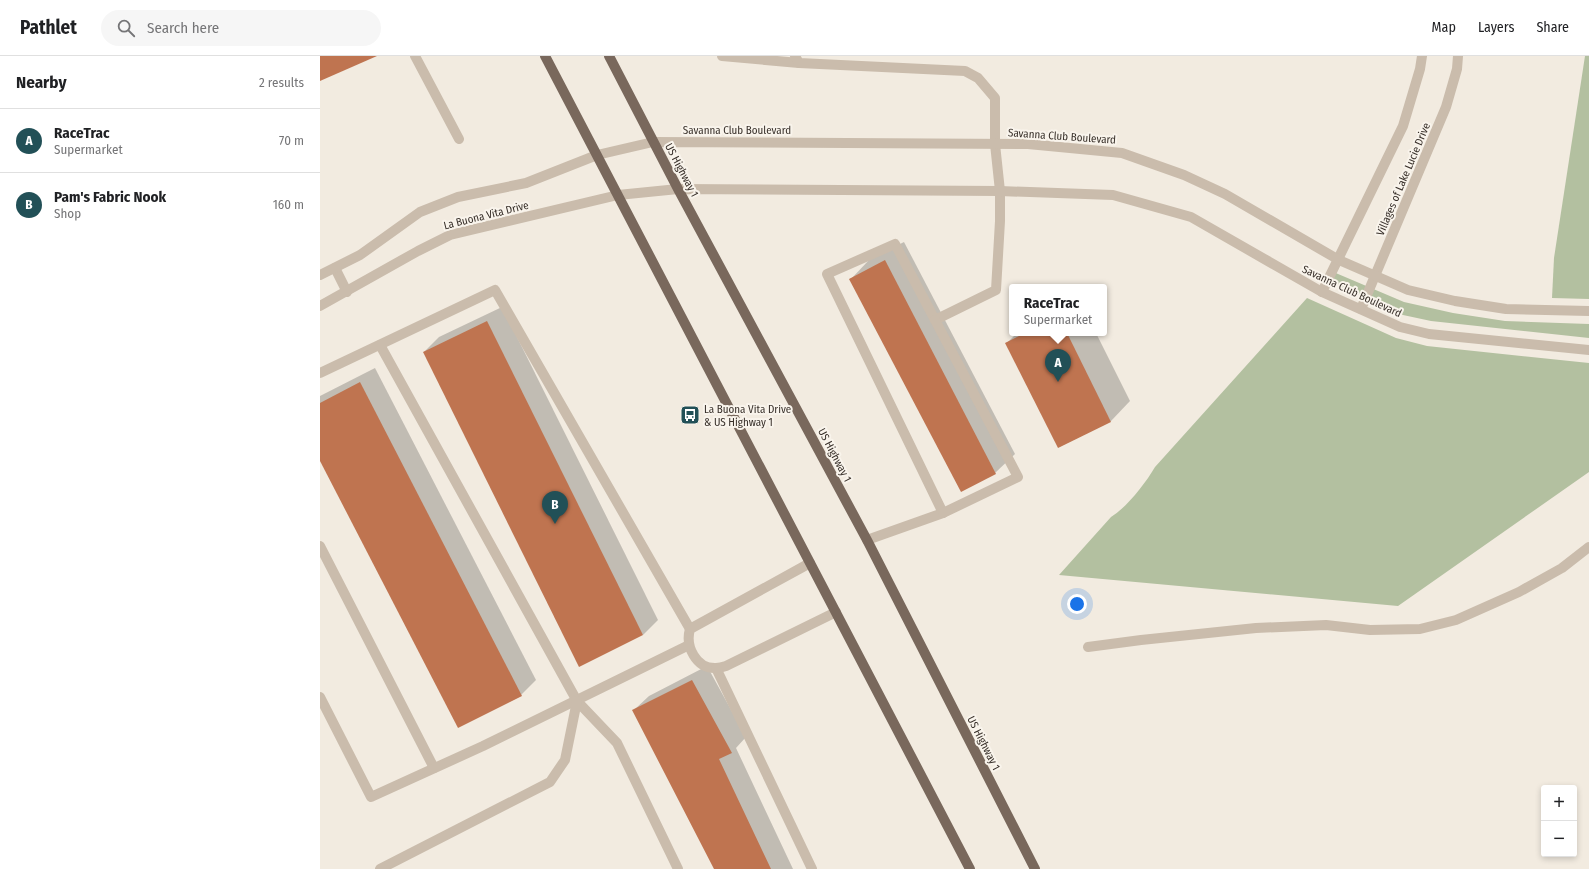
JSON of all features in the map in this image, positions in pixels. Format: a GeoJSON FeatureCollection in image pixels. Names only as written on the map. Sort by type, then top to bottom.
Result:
{"type":"FeatureCollection","features":[{"type":"Feature","properties":{"kind":"main road"},"geometry":{"type":"LineString","coordinates":[[545,56],[970,869]]}},
{"type":"Feature","properties":{"kind":"main road","name":"US Highway 1"},"geometry":{"type":"LineString","coordinates":[[609,56],[678,189],[868,540],[1034,869]]}},
{"type":"Feature","properties":{"kind":"street"},"geometry":{"type":"LineString","coordinates":[[415,56],[459,139]]}},
{"type":"Feature","properties":{"kind":"street"},"geometry":{"type":"LineString","coordinates":[[722,56],[964,71],[978,78],[995,98],[995,144],[1000,191],[1000,221],[996,290],[935,320]]}},
{"type":"Feature","properties":{"kind":"street","name":"Villages of Lake Lucie Drive"},"geometry":{"type":"LineString","coordinates":[[1322,292],[1339,260],[1402,126],[1420,69],[1422,56]]}},
{"type":"Feature","properties":{"kind":"street","name":"Villages of Lake Lucie Drive"},"geometry":{"type":"LineString","coordinates":[[1361,309],[1446,107],[1457,69],[1458,56]]}},
{"type":"Feature","properties":{"kind":"street","name":"Savanna Club Boulevard"},"geometry":{"type":"LineString","coordinates":[[597,155],[653,142],[1028,144],[1122,152],[1184,174],[1225,194],[1339,260],[1408,290],[1456,301],[1498,308],[1589,311]]}},
{"type":"Feature","properties":{"kind":"street","name":"La Buona Vita Drive"},"geometry":{"type":"LineString","coordinates":[[320,275],[360,255],[420,212],[458,197],[526,183],[597,155]]}},
{"type":"Feature","properties":{"kind":"street","name":"Savanna Club Boulevard"},"geometry":{"type":"LineString","coordinates":[[618,196],[678,189],[1000,191],[1113,196],[1191,218],[1322,292],[1400,327],[1429,334],[1589,350]]}},
{"type":"Feature","properties":{"kind":"street","name":"La Buona Vita Drive"},"geometry":{"type":"LineString","coordinates":[[320,306],[450,234],[618,196]]}},
{"type":"Feature","properties":{"kind":"street"},"geometry":{"type":"LineString","coordinates":[[868,540],[943,513],[1018,477],[895,244],[827,274],[943,513]]}},
{"type":"Feature","properties":{"kind":"street"},"geometry":{"type":"LineString","coordinates":[[335,268],[347,292]]}},
{"type":"Feature","properties":{"kind":"street"},"geometry":{"type":"LineString","coordinates":[[320,374],[495,290],[690,629],[688,637],[689,645],[695,657],[705,666],[716,668],[726,666],[836,612]]}},
{"type":"Feature","properties":{"kind":"street"},"geometry":{"type":"LineString","coordinates":[[380,345],[577,701],[617,743],[678,869]]}},
{"type":"Feature","properties":{"kind":"street"},"geometry":{"type":"LineString","coordinates":[[320,546],[434,768]]}},
{"type":"Feature","properties":{"kind":"street"},"geometry":{"type":"LineString","coordinates":[[1088,648],[1141,640],[1256,628],[1326,625],[1370,630],[1420,629],[1456,620],[1519,592],[1562,568],[1589,547]]}},
{"type":"Feature","properties":{"kind":"street"},"geometry":{"type":"LineString","coordinates":[[690,629],[810,563]]}},
{"type":"Feature","properties":{"kind":"street"},"geometry":{"type":"LineString","coordinates":[[320,697],[371,797],[577,701],[689,645]]}},
{"type":"Feature","properties":{"kind":"street"},"geometry":{"type":"LineString","coordinates":[[716,668],[812,869]]}},
{"type":"Feature","properties":{"kind":"street"},"geometry":{"type":"LineString","coordinates":[[380,869],[550,782],[565,760],[577,701]]}},
{"type":"Feature","properties":{"kind":"green space"},"geometry":{"type":"Polygon","coordinates":[[[1585,56],[1589,56],[1589,299],[1552,298],[1554,258],[1585,56]]]}},
{"type":"Feature","properties":{"kind":"green space"},"geometry":{"type":"Polygon","coordinates":[[[1331,271],[1404,302],[1453,313],[1505,321],[1589,324],[1589,338],[1431,321],[1403,315],[1324,279],[1331,271]]]}},
{"type":"Feature","properties":{"kind":"green space"},"geometry":{"type":"Polygon","coordinates":[[[1307,298],[1396,338],[1427,346],[1589,363],[1589,472],[1398,606],[1059,575],[1111,517],[1117,513],[1141,488],[1155,467],[1307,298]]]}},
{"type":"Feature","properties":{"kind":"building"},"geometry":{"type":"Polygon","coordinates":[[[320,56],[377,56],[320,81],[320,56]]]}},
{"type":"Feature","properties":{"kind":"building"},"geometry":{"type":"Polygon","coordinates":[[[885,260],[996,474],[961,492],[849,279],[885,260]]]}},
{"type":"Feature","properties":{"kind":"building"},"geometry":{"type":"Polygon","coordinates":[[[487,321],[643,635],[579,667],[423,352],[487,321]]]}},
{"type":"Feature","properties":{"kind":"building"},"geometry":{"type":"Polygon","coordinates":[[[1019,336],[1068,336],[1111,422],[1058,448],[1005,343],[1019,336]]]}},
{"type":"Feature","properties":{"kind":"building"},"geometry":{"type":"Polygon","coordinates":[[[360,382],[522,696],[458,728],[320,461],[320,403],[360,382]]]}},
{"type":"Feature","properties":{"kind":"building"},"geometry":{"type":"Polygon","coordinates":[[[692,680],[732,753],[719,759],[771,869],[714,869],[632,710],[692,680]]]}},
{"type":"Feature","properties":{"kind":"place","name":"RaceTrac"},"geometry":{"type":"Point","coordinates":[1058,382]}},
{"type":"Feature","properties":{"kind":"place","name":"La Buona Vita Drive & US Highway 1"},"geometry":{"type":"Point","coordinates":[690,415]}},
{"type":"Feature","properties":{"kind":"place","name":"Pam's Fabric Nook"},"geometry":{"type":"Point","coordinates":[555,524]}}]}
